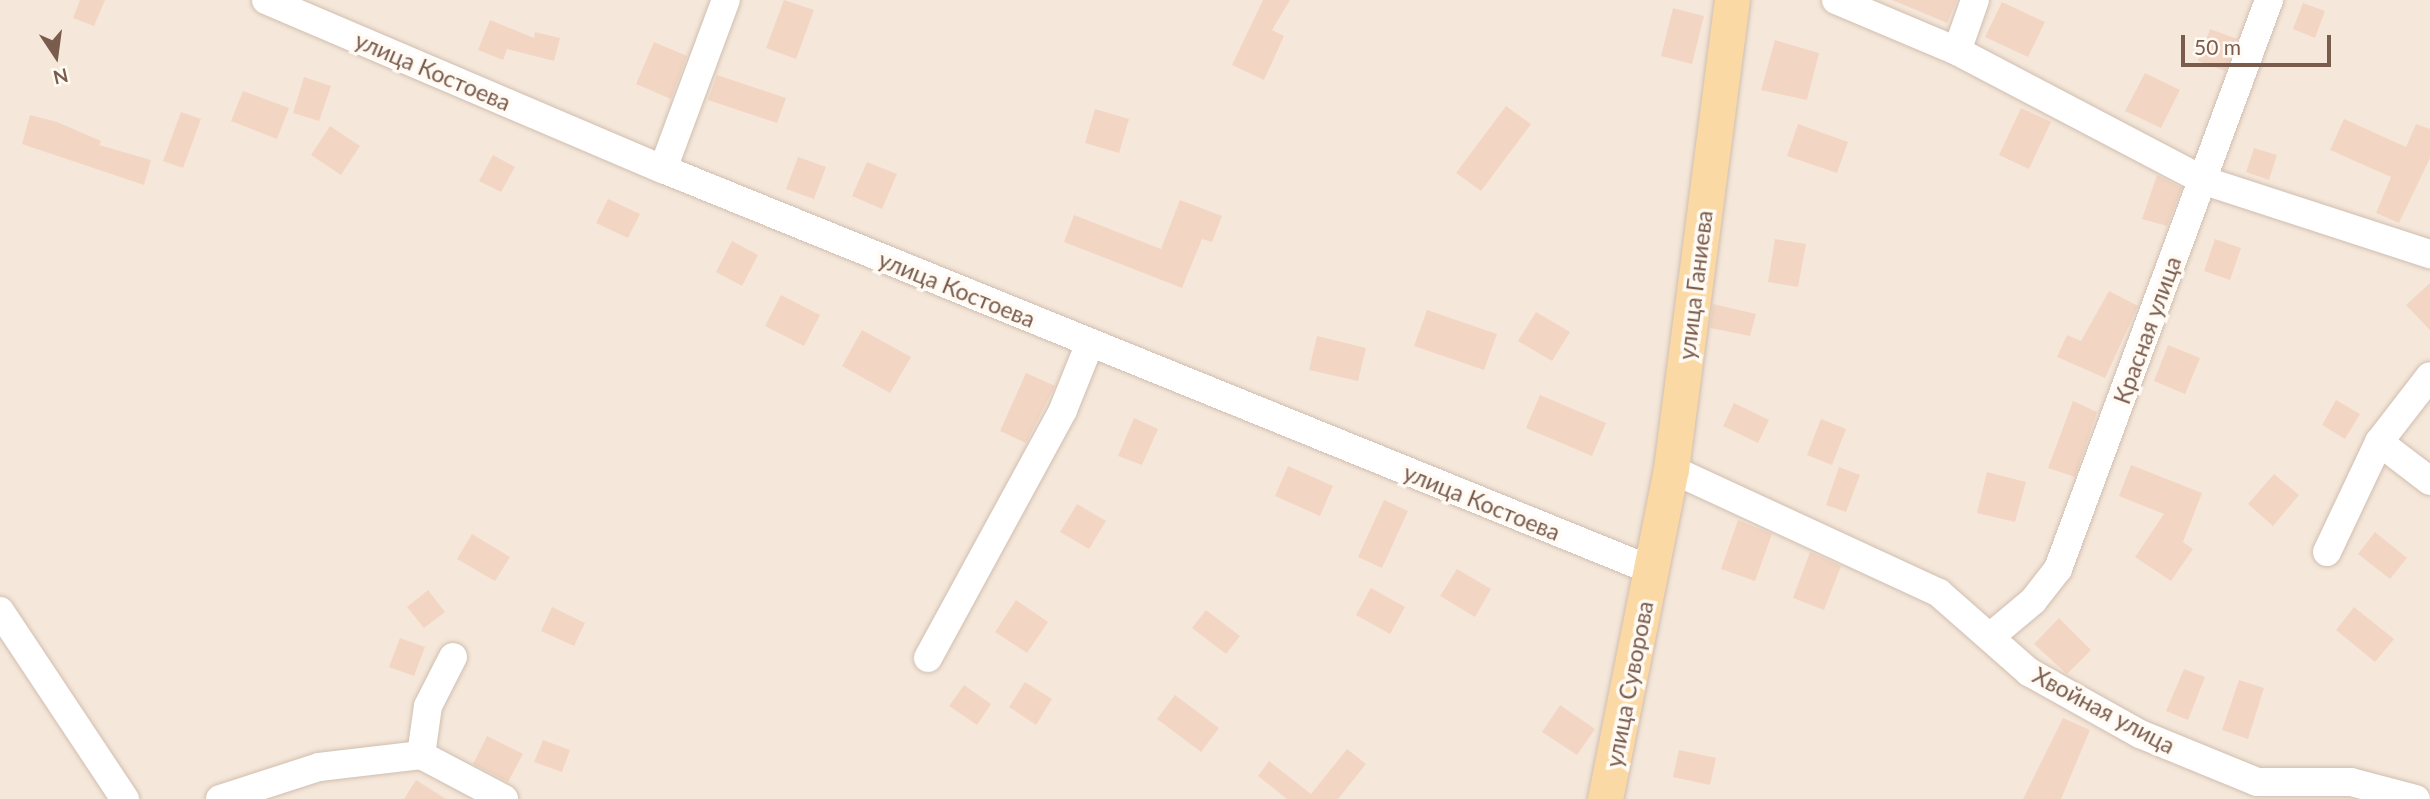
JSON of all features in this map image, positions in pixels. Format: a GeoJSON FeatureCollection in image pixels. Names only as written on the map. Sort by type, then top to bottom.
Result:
{"type":"FeatureCollection","features":[{"type":"Feature","properties":{"kind":"main road","name":"улица Ганиева"},"geometry":{"type":"LineString","coordinates":[[1651,570],[1671,469],[1731,0]]}},
{"type":"Feature","properties":{"kind":"main road","name":"улица Суворова"},"geometry":{"type":"LineString","coordinates":[[1605,799],[1651,570]]}},
{"type":"Feature","properties":{"kind":"street","name":"улица Костоева"},"geometry":{"type":"LineString","coordinates":[[266,0],[663,169],[1651,570]]}},
{"type":"Feature","properties":{"kind":"street"},"geometry":{"type":"LineString","coordinates":[[663,169],[726,0]]}},
{"type":"Feature","properties":{"kind":"street"},"geometry":{"type":"LineString","coordinates":[[1836,0],[1956,51],[2205,181],[2430,254]]}},
{"type":"Feature","properties":{"kind":"street"},"geometry":{"type":"LineString","coordinates":[[1956,51],[1975,0]]}},
{"type":"Feature","properties":{"kind":"street","name":"Красная улица"},"geometry":{"type":"LineString","coordinates":[[1990,637],[2033,601],[2058,569],[2205,181],[2269,0]]}},
{"type":"Feature","properties":{"kind":"street"},"geometry":{"type":"LineString","coordinates":[[928,658],[1063,410],[1090,343]]}},
{"type":"Feature","properties":{"kind":"street"},"geometry":{"type":"LineString","coordinates":[[2327,552],[2379,442],[2430,376]]}},
{"type":"Feature","properties":{"kind":"street"},"geometry":{"type":"LineString","coordinates":[[2379,442],[2430,481]]}},
{"type":"Feature","properties":{"kind":"street","name":"Хвойная улица"},"geometry":{"type":"LineString","coordinates":[[1671,469],[1938,593],[2029,672],[2140,734],[2257,782],[2351,782],[2416,799]]}},
{"type":"Feature","properties":{"kind":"street"},"geometry":{"type":"LineString","coordinates":[[0,611],[125,799]]}},
{"type":"Feature","properties":{"kind":"street"},"geometry":{"type":"LineString","coordinates":[[421,755],[428,706],[453,657]]}},
{"type":"Feature","properties":{"kind":"street"},"geometry":{"type":"LineString","coordinates":[[220,799],[319,766],[421,755],[504,799]]}},
{"type":"Feature","properties":{"kind":"shaded area"},"geometry":{"type":"Polygon","coordinates":[[[0,0],[2430,0],[2430,799],[0,799],[0,0]]]}},
{"type":"Feature","properties":{"kind":"building"},"geometry":{"type":"Polygon","coordinates":[[[80,0],[105,0],[94,26],[73,18],[80,0]]]}},
{"type":"Feature","properties":{"kind":"building"},"geometry":{"type":"Polygon","coordinates":[[[784,0],[814,10],[796,59],[766,48],[784,0]]]}},
{"type":"Feature","properties":{"kind":"building"},"geometry":{"type":"Polygon","coordinates":[[[1263,0],[1290,0],[1272,30],[1284,36],[1264,80],[1232,65],[1263,0]]]}},
{"type":"Feature","properties":{"kind":"building"},"geometry":{"type":"Polygon","coordinates":[[[1892,0],[1957,0],[1947,23],[1892,0]]]}},
{"type":"Feature","properties":{"kind":"building"},"geometry":{"type":"Polygon","coordinates":[[[2002,2],[2045,22],[2028,57],[1985,37],[2002,2]]]}},
{"type":"Feature","properties":{"kind":"building"},"geometry":{"type":"Polygon","coordinates":[[[2303,3],[2325,11],[2315,38],[2293,29],[2303,3]]]}},
{"type":"Feature","properties":{"kind":"building"},"geometry":{"type":"Polygon","coordinates":[[[1673,8],[1704,16],[1692,64],[1661,56],[1673,8]]]}},
{"type":"Feature","properties":{"kind":"building"},"geometry":{"type":"Polygon","coordinates":[[[490,20],[534,38],[535,32],[560,38],[554,61],[507,49],[503,60],[478,50],[490,20]]]}},
{"type":"Feature","properties":{"kind":"building"},"geometry":{"type":"Polygon","coordinates":[[[2210,29],[2237,39],[2225,71],[2198,61],[2210,29]]]}},
{"type":"Feature","properties":{"kind":"building"},"geometry":{"type":"Polygon","coordinates":[[[1775,40],[1819,53],[1807,100],[1761,90],[1775,40]]]}},
{"type":"Feature","properties":{"kind":"building"},"geometry":{"type":"Polygon","coordinates":[[[654,42],[687,56],[671,99],[636,84],[654,42]]]}},
{"type":"Feature","properties":{"kind":"building"},"geometry":{"type":"Polygon","coordinates":[[[2145,73],[2180,90],[2161,128],[2125,111],[2145,73]]]}},
{"type":"Feature","properties":{"kind":"building"},"geometry":{"type":"Polygon","coordinates":[[[717,75],[786,98],[777,123],[708,100],[717,75]]]}},
{"type":"Feature","properties":{"kind":"building"},"geometry":{"type":"Polygon","coordinates":[[[304,77],[331,86],[319,121],[293,113],[304,77]]]}},
{"type":"Feature","properties":{"kind":"building"},"geometry":{"type":"Polygon","coordinates":[[[243,91],[289,108],[277,139],[231,121],[243,91]]]}},
{"type":"Feature","properties":{"kind":"building"},"geometry":{"type":"Polygon","coordinates":[[[1506,106],[1531,124],[1481,191],[1456,173],[1506,106]]]}},
{"type":"Feature","properties":{"kind":"building"},"geometry":{"type":"Polygon","coordinates":[[[2021,108],[2051,122],[2029,169],[1999,155],[2021,108]]]}},
{"type":"Feature","properties":{"kind":"building"},"geometry":{"type":"Polygon","coordinates":[[[1095,109],[1129,119],[1119,153],[1085,143],[1095,109]]]}},
{"type":"Feature","properties":{"kind":"building"},"geometry":{"type":"Polygon","coordinates":[[[181,112],[201,119],[183,168],[163,161],[181,112]]]}},
{"type":"Feature","properties":{"kind":"building"},"geometry":{"type":"Polygon","coordinates":[[[30,115],[57,122],[101,141],[99,145],[151,160],[144,185],[22,144],[30,115]]]}},
{"type":"Feature","properties":{"kind":"building"},"geometry":{"type":"Polygon","coordinates":[[[2344,119],[2406,147],[2416,124],[2430,129],[2430,158],[2399,223],[2376,213],[2391,177],[2330,150],[2344,119]]]}},
{"type":"Feature","properties":{"kind":"building"},"geometry":{"type":"Polygon","coordinates":[[[1798,124],[1848,142],[1837,173],[1787,156],[1798,124]]]}},
{"type":"Feature","properties":{"kind":"building"},"geometry":{"type":"Polygon","coordinates":[[[330,126],[360,146],[341,175],[311,155],[330,126]]]}},
{"type":"Feature","properties":{"kind":"building"},"geometry":{"type":"Polygon","coordinates":[[[2254,148],[2277,155],[2269,180],[2246,172],[2254,148]]]}},
{"type":"Feature","properties":{"kind":"building"},"geometry":{"type":"Polygon","coordinates":[[[493,155],[515,167],[501,192],[479,181],[493,155]]]}},
{"type":"Feature","properties":{"kind":"building"},"geometry":{"type":"Polygon","coordinates":[[[798,157],[826,167],[814,199],[786,189],[798,157]]]}},
{"type":"Feature","properties":{"kind":"building"},"geometry":{"type":"Polygon","coordinates":[[[867,162],[897,174],[882,209],[852,196],[867,162]]]}},
{"type":"Feature","properties":{"kind":"building"},"geometry":{"type":"Polygon","coordinates":[[[2157,175],[2182,188],[2167,226],[2142,219],[2157,175]]]}},
{"type":"Feature","properties":{"kind":"building"},"geometry":{"type":"Polygon","coordinates":[[[608,199],[640,214],[628,238],[596,223],[608,199]]]}},
{"type":"Feature","properties":{"kind":"building"},"geometry":{"type":"Polygon","coordinates":[[[1180,200],[1222,216],[1212,242],[1202,239],[1182,288],[1064,242],[1074,215],[1161,249],[1180,200]]]}},
{"type":"Feature","properties":{"kind":"building"},"geometry":{"type":"Polygon","coordinates":[[[1775,239],[1806,244],[1798,287],[1768,282],[1775,239]]]}},
{"type":"Feature","properties":{"kind":"building"},"geometry":{"type":"Polygon","coordinates":[[[2215,239],[2241,248],[2230,280],[2204,271],[2215,239]]]}},
{"type":"Feature","properties":{"kind":"building"},"geometry":{"type":"Polygon","coordinates":[[[732,241],[758,255],[742,286],[716,272],[732,241]]]}},
{"type":"Feature","properties":{"kind":"building"},"geometry":{"type":"Polygon","coordinates":[[[2430,283],[2430,330],[2406,305],[2430,283]]]}},
{"type":"Feature","properties":{"kind":"building"},"geometry":{"type":"Polygon","coordinates":[[[2109,291],[2138,306],[2105,378],[2057,357],[2067,335],[2081,341],[2109,291]]]}},
{"type":"Feature","properties":{"kind":"building"},"geometry":{"type":"Polygon","coordinates":[[[781,295],[820,315],[804,346],[765,326],[781,295]]]}},
{"type":"Feature","properties":{"kind":"building"},"geometry":{"type":"Polygon","coordinates":[[[1713,304],[1756,314],[1750,336],[1710,328],[1713,304]]]}},
{"type":"Feature","properties":{"kind":"building"},"geometry":{"type":"Polygon","coordinates":[[[1427,310],[1497,334],[1484,370],[1414,346],[1427,310]]]}},
{"type":"Feature","properties":{"kind":"building"},"geometry":{"type":"Polygon","coordinates":[[[1536,312],[1570,332],[1552,361],[1518,341],[1536,312]]]}},
{"type":"Feature","properties":{"kind":"building"},"geometry":{"type":"Polygon","coordinates":[[[862,330],[911,357],[890,393],[842,366],[862,330]]]}},
{"type":"Feature","properties":{"kind":"building"},"geometry":{"type":"Polygon","coordinates":[[[1317,336],[1366,348],[1358,381],[1309,370],[1317,336]]]}},
{"type":"Feature","properties":{"kind":"building"},"geometry":{"type":"Polygon","coordinates":[[[2168,345],[2200,358],[2185,394],[2154,381],[2168,345]]]}},
{"type":"Feature","properties":{"kind":"building"},"geometry":{"type":"Polygon","coordinates":[[[1026,373],[1055,386],[1026,443],[1000,431],[1026,373]]]}},
{"type":"Feature","properties":{"kind":"building"},"geometry":{"type":"Polygon","coordinates":[[[1540,395],[1606,423],[1592,456],[1526,428],[1540,395]]]}},
{"type":"Feature","properties":{"kind":"building"},"geometry":{"type":"Polygon","coordinates":[[[2336,400],[2360,414],[2345,439],[2322,425],[2336,400]]]}},
{"type":"Feature","properties":{"kind":"building"},"geometry":{"type":"Polygon","coordinates":[[[2073,401],[2097,412],[2075,477],[2048,468],[2073,401]]]}},
{"type":"Feature","properties":{"kind":"building"},"geometry":{"type":"Polygon","coordinates":[[[1734,403],[1769,420],[1758,443],[1723,426],[1734,403]]]}},
{"type":"Feature","properties":{"kind":"building"},"geometry":{"type":"Polygon","coordinates":[[[1134,418],[1158,429],[1142,465],[1118,456],[1134,418]]]}},
{"type":"Feature","properties":{"kind":"building"},"geometry":{"type":"Polygon","coordinates":[[[1821,419],[1846,429],[1832,465],[1807,455],[1821,419]]]}},
{"type":"Feature","properties":{"kind":"building"},"geometry":{"type":"Polygon","coordinates":[[[2131,465],[2202,493],[2183,542],[2193,549],[2171,581],[2135,557],[2164,514],[2119,496],[2131,465]]]}},
{"type":"Feature","properties":{"kind":"building"},"geometry":{"type":"Polygon","coordinates":[[[1288,466],[1333,486],[1320,516],[1275,496],[1288,466]]]}},
{"type":"Feature","properties":{"kind":"building"},"geometry":{"type":"Polygon","coordinates":[[[1839,467],[1860,475],[1846,512],[1826,505],[1839,467]]]}},
{"type":"Feature","properties":{"kind":"building"},"geometry":{"type":"Polygon","coordinates":[[[1987,472],[2026,482],[2015,522],[1977,513],[1987,472]]]}},
{"type":"Feature","properties":{"kind":"building"},"geometry":{"type":"Polygon","coordinates":[[[2274,474],[2299,495],[2273,526],[2248,504],[2274,474]]]}},
{"type":"Feature","properties":{"kind":"building"},"geometry":{"type":"Polygon","coordinates":[[[1384,500],[1408,511],[1382,568],[1358,557],[1384,500]]]}},
{"type":"Feature","properties":{"kind":"building"},"geometry":{"type":"Polygon","coordinates":[[[1077,504],[1106,521],[1089,549],[1060,532],[1077,504]]]}},
{"type":"Feature","properties":{"kind":"building"},"geometry":{"type":"Polygon","coordinates":[[[1738,520],[1772,534],[1755,581],[1721,569],[1738,520]]]}},
{"type":"Feature","properties":{"kind":"building"},"geometry":{"type":"Polygon","coordinates":[[[2375,532],[2407,558],[2390,579],[2358,554],[2375,532]]]}},
{"type":"Feature","properties":{"kind":"building"},"geometry":{"type":"Polygon","coordinates":[[[472,534],[510,557],[495,581],[457,559],[472,534]]]}},
{"type":"Feature","properties":{"kind":"building"},"geometry":{"type":"Polygon","coordinates":[[[1810,552],[1841,566],[1824,610],[1793,598],[1810,552]]]}},
{"type":"Feature","properties":{"kind":"building"},"geometry":{"type":"Polygon","coordinates":[[[1457,569],[1491,589],[1475,617],[1440,596],[1457,569]]]}},
{"type":"Feature","properties":{"kind":"building"},"geometry":{"type":"Polygon","coordinates":[[[1371,588],[1405,607],[1390,634],[1356,615],[1371,588]]]}},
{"type":"Feature","properties":{"kind":"building"},"geometry":{"type":"Polygon","coordinates":[[[428,590],[445,612],[424,628],[407,607],[428,590]]]}},
{"type":"Feature","properties":{"kind":"building"},"geometry":{"type":"Polygon","coordinates":[[[1016,600],[1048,622],[1027,653],[995,632],[1016,600]]]}},
{"type":"Feature","properties":{"kind":"building"},"geometry":{"type":"Polygon","coordinates":[[[552,607],[585,623],[574,646],[541,631],[552,607]]]}},
{"type":"Feature","properties":{"kind":"building"},"geometry":{"type":"Polygon","coordinates":[[[2354,607],[2394,639],[2375,662],[2336,630],[2354,607]]]}},
{"type":"Feature","properties":{"kind":"building"},"geometry":{"type":"Polygon","coordinates":[[[1206,610],[1240,636],[1226,654],[1192,628],[1206,610]]]}},
{"type":"Feature","properties":{"kind":"building"},"geometry":{"type":"Polygon","coordinates":[[[2059,618],[2091,650],[2067,674],[2034,644],[2059,618]]]}},
{"type":"Feature","properties":{"kind":"building"},"geometry":{"type":"Polygon","coordinates":[[[400,638],[425,647],[414,676],[389,667],[400,638]]]}},
{"type":"Feature","properties":{"kind":"building"},"geometry":{"type":"Polygon","coordinates":[[[2184,669],[2205,677],[2188,720],[2166,711],[2184,669]]]}},
{"type":"Feature","properties":{"kind":"building"},"geometry":{"type":"Polygon","coordinates":[[[2239,680],[2264,688],[2248,739],[2222,730],[2239,680]]]}},
{"type":"Feature","properties":{"kind":"building"},"geometry":{"type":"Polygon","coordinates":[[[1025,682],[1052,699],[1036,725],[1009,707],[1025,682]]]}},
{"type":"Feature","properties":{"kind":"building"},"geometry":{"type":"Polygon","coordinates":[[[964,685],[991,704],[977,725],[949,706],[964,685]]]}},
{"type":"Feature","properties":{"kind":"building"},"geometry":{"type":"Polygon","coordinates":[[[1175,695],[1219,728],[1201,752],[1157,719],[1175,695]]]}},
{"type":"Feature","properties":{"kind":"building"},"geometry":{"type":"Polygon","coordinates":[[[1560,705],[1595,729],[1577,755],[1542,732],[1560,705]]]}},
{"type":"Feature","properties":{"kind":"building"},"geometry":{"type":"Polygon","coordinates":[[[2063,718],[2090,730],[2061,799],[2023,799],[2063,718]]]}},
{"type":"Feature","properties":{"kind":"building"},"geometry":{"type":"Polygon","coordinates":[[[487,736],[523,754],[508,782],[473,764],[487,736]]]}},
{"type":"Feature","properties":{"kind":"building"},"geometry":{"type":"Polygon","coordinates":[[[543,740],[570,750],[562,772],[534,762],[543,740]]]}},
{"type":"Feature","properties":{"kind":"building"},"geometry":{"type":"Polygon","coordinates":[[[1347,749],[1366,764],[1338,799],[1287,799],[1258,776],[1269,761],[1311,794],[1347,749]]]}},
{"type":"Feature","properties":{"kind":"building"},"geometry":{"type":"Polygon","coordinates":[[[1679,750],[1716,758],[1710,785],[1673,777],[1679,750]]]}},
{"type":"Feature","properties":{"kind":"building"},"geometry":{"type":"Polygon","coordinates":[[[416,780],[446,799],[404,799],[416,780]]]}}]}
